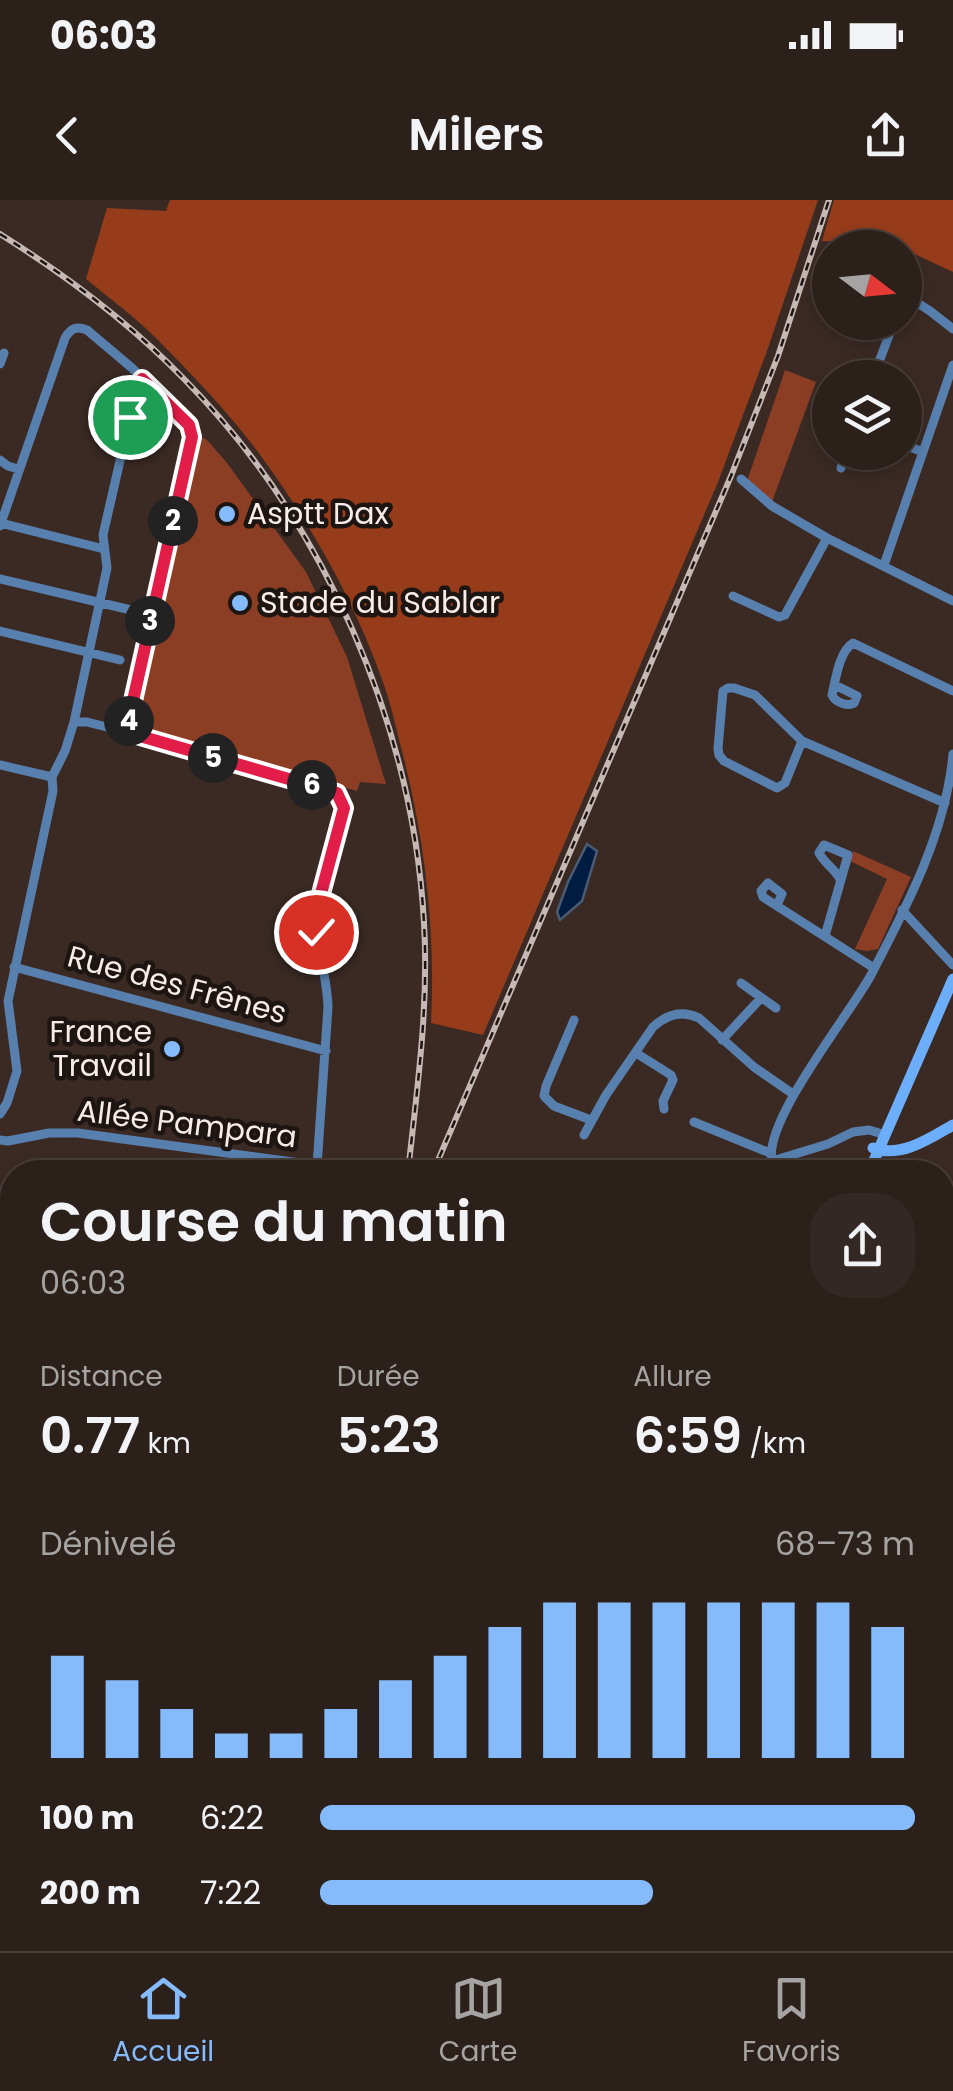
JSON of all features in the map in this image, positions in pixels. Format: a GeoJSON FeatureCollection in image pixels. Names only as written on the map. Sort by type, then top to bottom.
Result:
{"type":"FeatureCollection","features":[{"type":"Feature","properties":{"kind":"main road"},"geometry":{"type":"LineString","coordinates":[[871,1160],[953,979]]}},
{"type":"Feature","properties":{"kind":"main road"},"geometry":{"type":"LineString","coordinates":[[876,1149],[896,1151],[953,1125]]}},
{"type":"Feature","properties":{"kind":"street"},"geometry":{"type":"LineString","coordinates":[[922,306],[953,329]]}},
{"type":"Feature","properties":{"kind":"street"},"geometry":{"type":"LineString","coordinates":[[104,549],[1,525],[69,332],[80,327],[88,330],[189,425],[192,437],[126,732]]}},
{"type":"Feature","properties":{"kind":"street"},"geometry":{"type":"LineString","coordinates":[[0,364],[4,353]]}},
{"type":"Feature","properties":{"kind":"street"},"geometry":{"type":"LineString","coordinates":[[884,565],[953,365]]}},
{"type":"Feature","properties":{"kind":"street"},"geometry":{"type":"LineString","coordinates":[[0,1114],[8,1103],[17,1071],[8,1002],[14,968],[52,777],[74,722],[100,603],[107,568],[103,535],[142,379]]}},
{"type":"Feature","properties":{"kind":"street"},"geometry":{"type":"LineString","coordinates":[[0,460],[18,469]]}},
{"type":"Feature","properties":{"kind":"street"},"geometry":{"type":"LineString","coordinates":[[741,480],[772,506],[828,538],[953,601]]}},
{"type":"Feature","properties":{"kind":"street"},"geometry":{"type":"LineString","coordinates":[[734,596],[779,617],[786,614],[828,538]]}},
{"type":"Feature","properties":{"kind":"street"},"geometry":{"type":"LineString","coordinates":[[0,579],[131,610]]}},
{"type":"Feature","properties":{"kind":"street"},"geometry":{"type":"LineString","coordinates":[[0,630],[120,660]]}},
{"type":"Feature","properties":{"kind":"street"},"geometry":{"type":"LineString","coordinates":[[834,684],[846,647],[853,643],[953,691]]}},
{"type":"Feature","properties":{"kind":"street"},"geometry":{"type":"LineString","coordinates":[[802,741],[782,786],[773,787],[724,761],[718,756],[723,691],[734,688],[755,694],[802,741],[945,802]]}},
{"type":"Feature","properties":{"kind":"street"},"geometry":{"type":"LineString","coordinates":[[74,722],[126,732],[330,790],[343,800],[316,914],[328,990],[317,1160]]}},
{"type":"Feature","properties":{"kind":"street"},"geometry":{"type":"LineString","coordinates":[[769,1160],[770,1146],[793,1094],[874,968],[902,910],[936,832],[953,754]]}},
{"type":"Feature","properties":{"kind":"street"},"geometry":{"type":"LineString","coordinates":[[0,765],[52,777]]}},
{"type":"Feature","properties":{"kind":"street"},"geometry":{"type":"LineString","coordinates":[[825,936],[840,879]]}},
{"type":"Feature","properties":{"kind":"street"},"geometry":{"type":"LineString","coordinates":[[777,905],[874,968]]}},
{"type":"Feature","properties":{"kind":"street"},"geometry":{"type":"LineString","coordinates":[[902,910],[953,966]]}},
{"type":"Feature","properties":{"kind":"street","name":"Rue des Frênes"},"geometry":{"type":"LineString","coordinates":[[14,968],[326,1052]]}},
{"type":"Feature","properties":{"kind":"street"},"geometry":{"type":"LineString","coordinates":[[741,983],[776,1008]]}},
{"type":"Feature","properties":{"kind":"street"},"geometry":{"type":"LineString","coordinates":[[722,1040],[761,998]]}},
{"type":"Feature","properties":{"kind":"street"},"geometry":{"type":"LineString","coordinates":[[584,1136],[654,1027],[676,1013],[699,1018],[754,1067],[793,1094]]}},
{"type":"Feature","properties":{"kind":"street"},"geometry":{"type":"LineString","coordinates":[[574,1020],[544,1096],[554,1106],[591,1120]]}},
{"type":"Feature","properties":{"kind":"street"},"geometry":{"type":"LineString","coordinates":[[636,1052],[671,1076],[664,1109]]}},
{"type":"Feature","properties":{"kind":"street"},"geometry":{"type":"LineString","coordinates":[[694,1122],[771,1157],[828,1144],[853,1132],[869,1130],[883,1135]]}},
{"type":"Feature","properties":{"kind":"street","name":"Allée Pampara"},"geometry":{"type":"LineString","coordinates":[[0,1140],[78,1133],[275,1160]]}},
{"type":"Feature","properties":{"kind":"shaded area"},"geometry":{"type":"Polygon","coordinates":[[[170,200],[818,200],[718,482],[483,1035],[431,1023],[430,914],[415,807],[384,685],[335,573],[288,495],[231,418],[148,330],[86,279],[107,208],[166,211],[170,200]]]}},
{"type":"Feature","properties":{"kind":"shaded area"},"geometry":{"type":"Polygon","coordinates":[[[834,200],[953,200],[953,272],[922,258],[922,230],[825,230],[834,200]]]}},
{"type":"Feature","properties":{"kind":"shaded area"},"geometry":{"type":"Polygon","coordinates":[[[785,370],[812,380],[812,393],[772,502],[747,481],[785,370]]]}},
{"type":"Feature","properties":{"kind":"shaded area","name":"Stade du Sablar"},"geometry":{"type":"Polygon","coordinates":[[[197,435],[207,440],[227,463],[306,572],[347,657],[386,784],[360,782],[357,791],[132,723],[197,435]]]}},
{"type":"Feature","properties":{"kind":"shaded area"},"geometry":{"type":"Polygon","coordinates":[[[853,851],[911,877],[878,949],[855,949],[887,879],[850,861],[853,851]]]}},
{"type":"Feature","properties":{"kind":"water"},"geometry":{"type":"Polygon","coordinates":[[[587,844],[597,851],[582,901],[560,920],[557,912],[587,844]]]}},
{"type":"Feature","properties":{"kind":"railway"},"geometry":{"type":"LineString","coordinates":[[438,1160],[731,476],[778,356],[829,200]]}},
{"type":"Feature","properties":{"kind":"railway"},"geometry":{"type":"LineString","coordinates":[[0,234],[119,319],[184,379],[234,435],[279,496],[319,561],[352,630],[380,701],[402,774],[416,848],[424,923],[424,1017],[409,1160]]}},
{"type":"Feature","properties":{"kind":"place","name":"Asptt Dax"},"geometry":{"type":"Point","coordinates":[227,514]}},
{"type":"Feature","properties":{"kind":"place","name":"Stade du Sablar"},"geometry":{"type":"Point","coordinates":[240,603]}},
{"type":"Feature","properties":{"kind":"place","name":"France Travail"},"geometry":{"type":"Point","coordinates":[172,1049]}},
{"type":"Feature","properties":{"kind":"route"},"geometry":{"type":"LineString","coordinates":[[130,417],[142,379],[189,425],[192,437],[126,732],[337,793],[344,808],[316,914],[316,932]]}}]}
